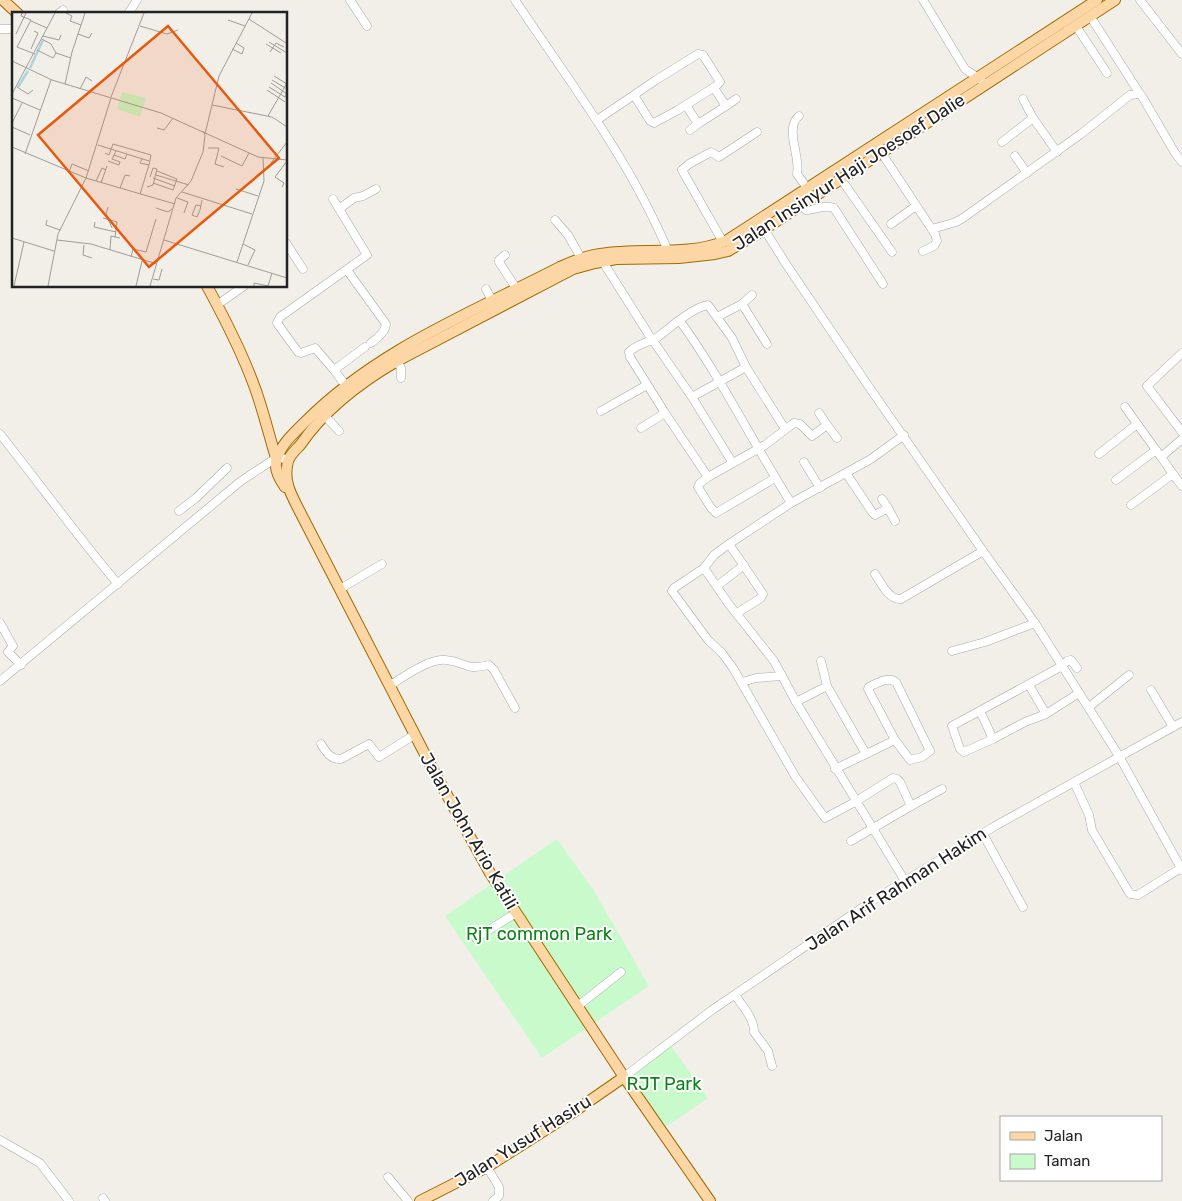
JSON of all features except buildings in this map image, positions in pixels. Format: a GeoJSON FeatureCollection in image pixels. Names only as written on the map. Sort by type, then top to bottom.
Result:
{"type":"FeatureCollection","features":[{"type":"Feature","properties":{"kind":"main road"},"geometry":{"type":"LineString","coordinates":[[3,0],[16,12]]}},
{"type":"Feature","properties":{"kind":"main road","name":"Jalan Insinyur Haji Joesoef Dalie"},"geometry":{"type":"LineString","coordinates":[[288,459],[324,416],[359,386],[397,360],[573,269],[616,259],[679,258],[728,251],[808,189],[982,81],[1076,26],[1115,0]]}},
{"type":"Feature","properties":{"kind":"main road","name":"Jalan Insinyur Haji Joesoef Dalie"},"geometry":{"type":"LineString","coordinates":[[277,458],[283,446],[295,432],[346,386],[390,355],[439,327],[581,258],[602,253],[700,249],[724,242],[762,224],[800,205],[841,179],[1091,2]]}},
{"type":"Feature","properties":{"kind":"main road","name":"Jalan John Ario Katili"},"geometry":{"type":"LineString","coordinates":[[208,288],[235,338],[253,383],[277,458],[277,472],[284,486],[291,493]]}},
{"type":"Feature","properties":{"kind":"main road","name":"Jalan John Ario Katili"},"geometry":{"type":"LineString","coordinates":[[288,459],[286,479],[291,493],[414,735],[490,873],[624,1077],[710,1201]]}},
{"type":"Feature","properties":{"kind":"main road","name":"Jalan Yusuf Hasiru"},"geometry":{"type":"LineString","coordinates":[[420,1201],[488,1166],[572,1113],[624,1077]]}},
{"type":"Feature","properties":{"kind":"street"},"geometry":{"type":"LineString","coordinates":[[129,12],[137,0]]}},
{"type":"Feature","properties":{"kind":"street"},"geometry":{"type":"LineString","coordinates":[[350,0],[367,26]]}},
{"type":"Feature","properties":{"kind":"street"},"geometry":{"type":"LineString","coordinates":[[515,0],[597,120],[656,221],[668,251]]}},
{"type":"Feature","properties":{"kind":"street"},"geometry":{"type":"LineString","coordinates":[[923,0],[965,69],[982,81]]}},
{"type":"Feature","properties":{"kind":"street"},"geometry":{"type":"LineString","coordinates":[[1140,0],[1182,54]]}},
{"type":"Feature","properties":{"kind":"street"},"geometry":{"type":"LineString","coordinates":[[1090,16],[1182,162]]}},
{"type":"Feature","properties":{"kind":"street"},"geometry":{"type":"LineString","coordinates":[[1076,26],[1107,73]]}},
{"type":"Feature","properties":{"kind":"street"},"geometry":{"type":"LineString","coordinates":[[597,120],[634,95],[700,54],[703,55],[720,82],[714,88],[658,122],[652,123],[634,95]]}},
{"type":"Feature","properties":{"kind":"street"},"geometry":{"type":"LineString","coordinates":[[714,88],[726,106]]}},
{"type":"Feature","properties":{"kind":"street"},"geometry":{"type":"LineString","coordinates":[[932,229],[956,222],[1057,152],[1130,95],[1140,94]]}},
{"type":"Feature","properties":{"kind":"street"},"geometry":{"type":"LineString","coordinates":[[1023,99],[1057,152]]}},
{"type":"Feature","properties":{"kind":"street"},"geometry":{"type":"LineString","coordinates":[[690,130],[736,100]]}},
{"type":"Feature","properties":{"kind":"street"},"geometry":{"type":"LineString","coordinates":[[686,105],[698,124]]}},
{"type":"Feature","properties":{"kind":"street"},"geometry":{"type":"LineString","coordinates":[[799,116],[793,124],[794,146],[798,163],[797,174],[808,189]]}},
{"type":"Feature","properties":{"kind":"street"},"geometry":{"type":"LineString","coordinates":[[1002,142],[1034,118]]}},
{"type":"Feature","properties":{"kind":"street"},"geometry":{"type":"LineString","coordinates":[[724,242],[682,170],[711,152],[719,157],[757,132]]}},
{"type":"Feature","properties":{"kind":"street"},"geometry":{"type":"LineString","coordinates":[[881,152],[932,229],[937,240],[936,243],[923,251]]}},
{"type":"Feature","properties":{"kind":"street"},"geometry":{"type":"LineString","coordinates":[[1015,156],[1027,173]]}},
{"type":"Feature","properties":{"kind":"street"},"geometry":{"type":"LineString","coordinates":[[841,179],[892,252]]}},
{"type":"Feature","properties":{"kind":"street"},"geometry":{"type":"LineString","coordinates":[[340,208],[354,198],[363,196],[376,188]]}},
{"type":"Feature","properties":{"kind":"street"},"geometry":{"type":"LineString","coordinates":[[333,199],[367,254],[365,258],[280,317],[277,323],[298,352],[301,353],[315,348],[346,386]]}},
{"type":"Feature","properties":{"kind":"street"},"geometry":{"type":"LineString","coordinates":[[800,205],[806,210],[830,206],[834,208],[883,284]]}},
{"type":"Feature","properties":{"kind":"street"},"geometry":{"type":"LineString","coordinates":[[891,224],[916,206]]}},
{"type":"Feature","properties":{"kind":"street"},"geometry":{"type":"LineString","coordinates":[[555,220],[568,234],[581,258]]}},
{"type":"Feature","properties":{"kind":"street"},"geometry":{"type":"LineString","coordinates":[[762,224],[867,384],[1035,624],[1080,693],[1119,756],[1182,869],[1138,895],[1130,894],[1092,830],[1090,815],[1074,782]]}},
{"type":"Feature","properties":{"kind":"street"},"geometry":{"type":"LineString","coordinates":[[288,246],[303,269]]}},
{"type":"Feature","properties":{"kind":"street"},"geometry":{"type":"LineString","coordinates":[[505,255],[499,262],[516,288]]}},
{"type":"Feature","properties":{"kind":"street"},"geometry":{"type":"LineString","coordinates":[[288,260],[294,256]]}},
{"type":"Feature","properties":{"kind":"street"},"geometry":{"type":"LineString","coordinates":[[603,262],[651,338],[692,397],[732,462]]}},
{"type":"Feature","properties":{"kind":"street"},"geometry":{"type":"LineString","coordinates":[[334,370],[381,334],[386,324],[347,270]]}},
{"type":"Feature","properties":{"kind":"street"},"geometry":{"type":"LineString","coordinates":[[216,305],[241,288]]}},
{"type":"Feature","properties":{"kind":"street"},"geometry":{"type":"LineString","coordinates":[[486,289],[492,301]]}},
{"type":"Feature","properties":{"kind":"street"},"geometry":{"type":"LineString","coordinates":[[717,317],[742,304],[752,295]]}},
{"type":"Feature","properties":{"kind":"street"},"geometry":{"type":"LineString","coordinates":[[742,304],[767,344]]}},
{"type":"Feature","properties":{"kind":"street"},"geometry":{"type":"LineString","coordinates":[[708,477],[630,357],[629,352],[647,340],[707,305],[732,338],[746,367],[785,429]]}},
{"type":"Feature","properties":{"kind":"street"},"geometry":{"type":"LineString","coordinates":[[680,321],[720,382],[791,503]]}},
{"type":"Feature","properties":{"kind":"street"},"geometry":{"type":"LineString","coordinates":[[1182,354],[1147,386],[1182,432]]}},
{"type":"Feature","properties":{"kind":"street"},"geometry":{"type":"LineString","coordinates":[[397,360],[401,368],[401,378]]}},
{"type":"Feature","properties":{"kind":"street"},"geometry":{"type":"LineString","coordinates":[[692,397],[746,367]]}},
{"type":"Feature","properties":{"kind":"street"},"geometry":{"type":"LineString","coordinates":[[601,411],[647,385]]}},
{"type":"Feature","properties":{"kind":"street"},"geometry":{"type":"LineString","coordinates":[[1125,408],[1182,486]]}},
{"type":"Feature","properties":{"kind":"street"},"geometry":{"type":"LineString","coordinates":[[641,428],[665,413]]}},
{"type":"Feature","properties":{"kind":"street"},"geometry":{"type":"LineString","coordinates":[[819,413],[837,438]]}},
{"type":"Feature","properties":{"kind":"street"},"geometry":{"type":"LineString","coordinates":[[324,416],[339,431]]}},
{"type":"Feature","properties":{"kind":"street"},"geometry":{"type":"LineString","coordinates":[[775,478],[716,513],[710,508],[699,489],[700,483],[708,477],[778,436],[790,425],[798,423],[810,435],[814,436],[827,424]]}},
{"type":"Feature","properties":{"kind":"street"},"geometry":{"type":"LineString","coordinates":[[1099,454],[1137,424]]}},
{"type":"Feature","properties":{"kind":"street"},"geometry":{"type":"LineString","coordinates":[[0,434],[118,584]]}},
{"type":"Feature","properties":{"kind":"street"},"geometry":{"type":"LineString","coordinates":[[904,436],[885,450],[791,503],[729,544],[714,555],[704,568],[672,591],[708,640],[722,653],[742,682],[794,776],[823,817],[828,818],[890,779],[896,778],[900,782],[911,806]]}},
{"type":"Feature","properties":{"kind":"street"},"geometry":{"type":"LineString","coordinates":[[1116,480],[1182,439]]}},
{"type":"Feature","properties":{"kind":"street"},"geometry":{"type":"LineString","coordinates":[[0,682],[254,472],[277,458],[288,459]]}},
{"type":"Feature","properties":{"kind":"street"},"geometry":{"type":"LineString","coordinates":[[804,462],[820,488]]}},
{"type":"Feature","properties":{"kind":"street"},"geometry":{"type":"LineString","coordinates":[[179,511],[196,498],[227,468]]}},
{"type":"Feature","properties":{"kind":"street"},"geometry":{"type":"LineString","coordinates":[[846,472],[874,514],[888,508]]}},
{"type":"Feature","properties":{"kind":"street"},"geometry":{"type":"LineString","coordinates":[[1131,505],[1173,474]]}},
{"type":"Feature","properties":{"kind":"street"},"geometry":{"type":"LineString","coordinates":[[196,498],[203,513]]}},
{"type":"Feature","properties":{"kind":"street"},"geometry":{"type":"LineString","coordinates":[[882,499],[895,521]]}},
{"type":"Feature","properties":{"kind":"street"},"geometry":{"type":"LineString","coordinates":[[729,544],[763,594],[737,613]]}},
{"type":"Feature","properties":{"kind":"street"},"geometry":{"type":"LineString","coordinates":[[875,574],[892,597],[897,600],[983,551]]}},
{"type":"Feature","properties":{"kind":"street"},"geometry":{"type":"LineString","coordinates":[[340,589],[382,564]]}},
{"type":"Feature","properties":{"kind":"street"},"geometry":{"type":"LineString","coordinates":[[717,586],[744,565]]}},
{"type":"Feature","properties":{"kind":"street"},"geometry":{"type":"LineString","coordinates":[[704,568],[774,661],[835,769],[905,881]]}},
{"type":"Feature","properties":{"kind":"street"},"geometry":{"type":"LineString","coordinates":[[0,623],[13,646],[8,652],[21,665]]}},
{"type":"Feature","properties":{"kind":"street"},"geometry":{"type":"LineString","coordinates":[[952,651],[985,642],[1035,624]]}},
{"type":"Feature","properties":{"kind":"street"},"geometry":{"type":"LineString","coordinates":[[389,686],[435,660],[451,661],[470,668],[489,665],[494,670],[515,708]]}},
{"type":"Feature","properties":{"kind":"street"},"geometry":{"type":"LineString","coordinates":[[1077,668],[1071,660],[1067,661],[1062,666],[952,726],[960,749],[964,752],[993,739],[1025,722],[1046,714],[1080,693]]}},
{"type":"Feature","properties":{"kind":"street"},"geometry":{"type":"LineString","coordinates":[[822,661],[827,686],[866,754]]}},
{"type":"Feature","properties":{"kind":"street"},"geometry":{"type":"LineString","coordinates":[[1089,707],[1129,675]]}},
{"type":"Feature","properties":{"kind":"street"},"geometry":{"type":"LineString","coordinates":[[742,682],[756,678],[782,676]]}},
{"type":"Feature","properties":{"kind":"street"},"geometry":{"type":"LineString","coordinates":[[887,679],[896,682],[930,751],[922,757],[910,760],[895,740],[868,689],[887,679]]}},
{"type":"Feature","properties":{"kind":"street"},"geometry":{"type":"LineString","coordinates":[[1028,685],[1046,714]]}},
{"type":"Feature","properties":{"kind":"street"},"geometry":{"type":"LineString","coordinates":[[796,702],[827,686]]}},
{"type":"Feature","properties":{"kind":"street"},"geometry":{"type":"LineString","coordinates":[[1151,690],[1182,733]]}},
{"type":"Feature","properties":{"kind":"street"},"geometry":{"type":"LineString","coordinates":[[980,711],[993,739]]}},
{"type":"Feature","properties":{"kind":"street","name":"Jalan Arif Rahman Hakim"},"geometry":{"type":"LineString","coordinates":[[624,1077],[712,1010],[905,881],[1119,756],[1178,725]]}},
{"type":"Feature","properties":{"kind":"street"},"geometry":{"type":"LineString","coordinates":[[320,744],[328,754],[337,759],[341,759],[369,744],[379,757],[414,735]]}},
{"type":"Feature","properties":{"kind":"street"},"geometry":{"type":"LineString","coordinates":[[835,769],[895,740]]}},
{"type":"Feature","properties":{"kind":"street"},"geometry":{"type":"LineString","coordinates":[[851,841],[942,789]]}},
{"type":"Feature","properties":{"kind":"street"},"geometry":{"type":"LineString","coordinates":[[983,834],[1022,907]]}},
{"type":"Feature","properties":{"kind":"street"},"geometry":{"type":"LineString","coordinates":[[476,938],[516,912]]}},
{"type":"Feature","properties":{"kind":"street"},"geometry":{"type":"LineString","coordinates":[[578,1006],[621,972]]}},
{"type":"Feature","properties":{"kind":"street"},"geometry":{"type":"LineString","coordinates":[[735,996],[755,1026],[754,1032],[748,1039]]}},
{"type":"Feature","properties":{"kind":"street"},"geometry":{"type":"LineString","coordinates":[[754,1032],[768,1051],[772,1066]]}},
{"type":"Feature","properties":{"kind":"street"},"geometry":{"type":"LineString","coordinates":[[0,1140],[40,1163],[69,1201]]}},
{"type":"Feature","properties":{"kind":"street"},"geometry":{"type":"LineString","coordinates":[[488,1166],[500,1190],[499,1196],[493,1201]]}},
{"type":"Feature","properties":{"kind":"street"},"geometry":{"type":"LineString","coordinates":[[388,1177],[408,1201]]}},
{"type":"Feature","properties":{"kind":"green space","name":"RjT common Park"},"geometry":{"type":"Polygon","coordinates":[[[557,839],[594,891],[649,986],[542,1058],[445,916],[557,839]]]}},
{"type":"Feature","properties":{"kind":"green space","name":"RJT Park"},"geometry":{"type":"Polygon","coordinates":[[[669,1043],[708,1098],[661,1130],[625,1076],[669,1043]]]}}]}
